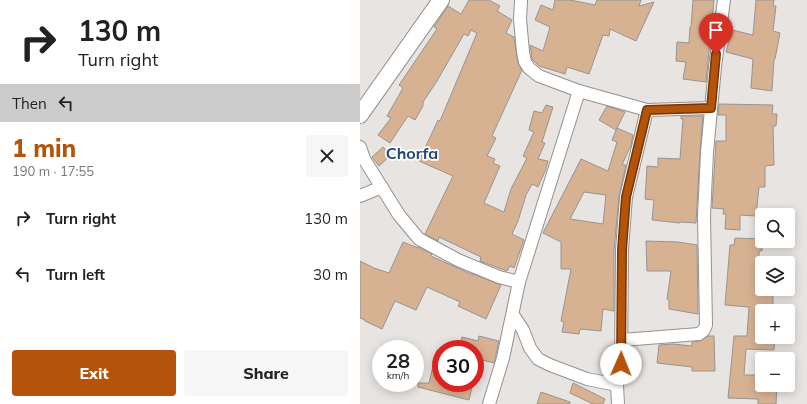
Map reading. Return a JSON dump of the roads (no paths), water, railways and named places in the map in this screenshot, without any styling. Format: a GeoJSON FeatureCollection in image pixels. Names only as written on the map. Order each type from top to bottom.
{"type":"FeatureCollection","features":[{"type":"Feature","properties":{"kind":"street"},"geometry":{"type":"LineString","coordinates":[[360,115],[441,0]]}},
{"type":"Feature","properties":{"kind":"street"},"geometry":{"type":"LineString","coordinates":[[622,340],[699,334],[704,330],[706,325],[704,216],[707,152],[715,67],[724,0]]}},
{"type":"Feature","properties":{"kind":"street"},"geometry":{"type":"LineString","coordinates":[[521,1],[520,19],[525,62],[529,68],[539,76],[579,91],[647,110],[711,108]]}},
{"type":"Feature","properties":{"kind":"street"},"geometry":{"type":"LineString","coordinates":[[489,404],[513,314],[519,282],[579,91]]}},
{"type":"Feature","properties":{"kind":"street"},"geometry":{"type":"LineString","coordinates":[[618,404],[617,385],[621,364],[622,340],[622,250],[626,197],[647,110]]}},
{"type":"Feature","properties":{"kind":"street"},"geometry":{"type":"LineString","coordinates":[[360,147],[364,159],[399,215],[419,239],[458,260],[499,277],[519,282]]}},
{"type":"Feature","properties":{"kind":"street"},"geometry":{"type":"LineString","coordinates":[[360,196],[382,187]]}},
{"type":"Feature","properties":{"kind":"street"},"geometry":{"type":"LineString","coordinates":[[513,314],[530,348],[538,359],[587,379],[617,385]]}},
{"type":"Feature","properties":{"kind":"district","name":"Chorfa"},"geometry":{"type":"Point","coordinates":[412,153]}}]}
